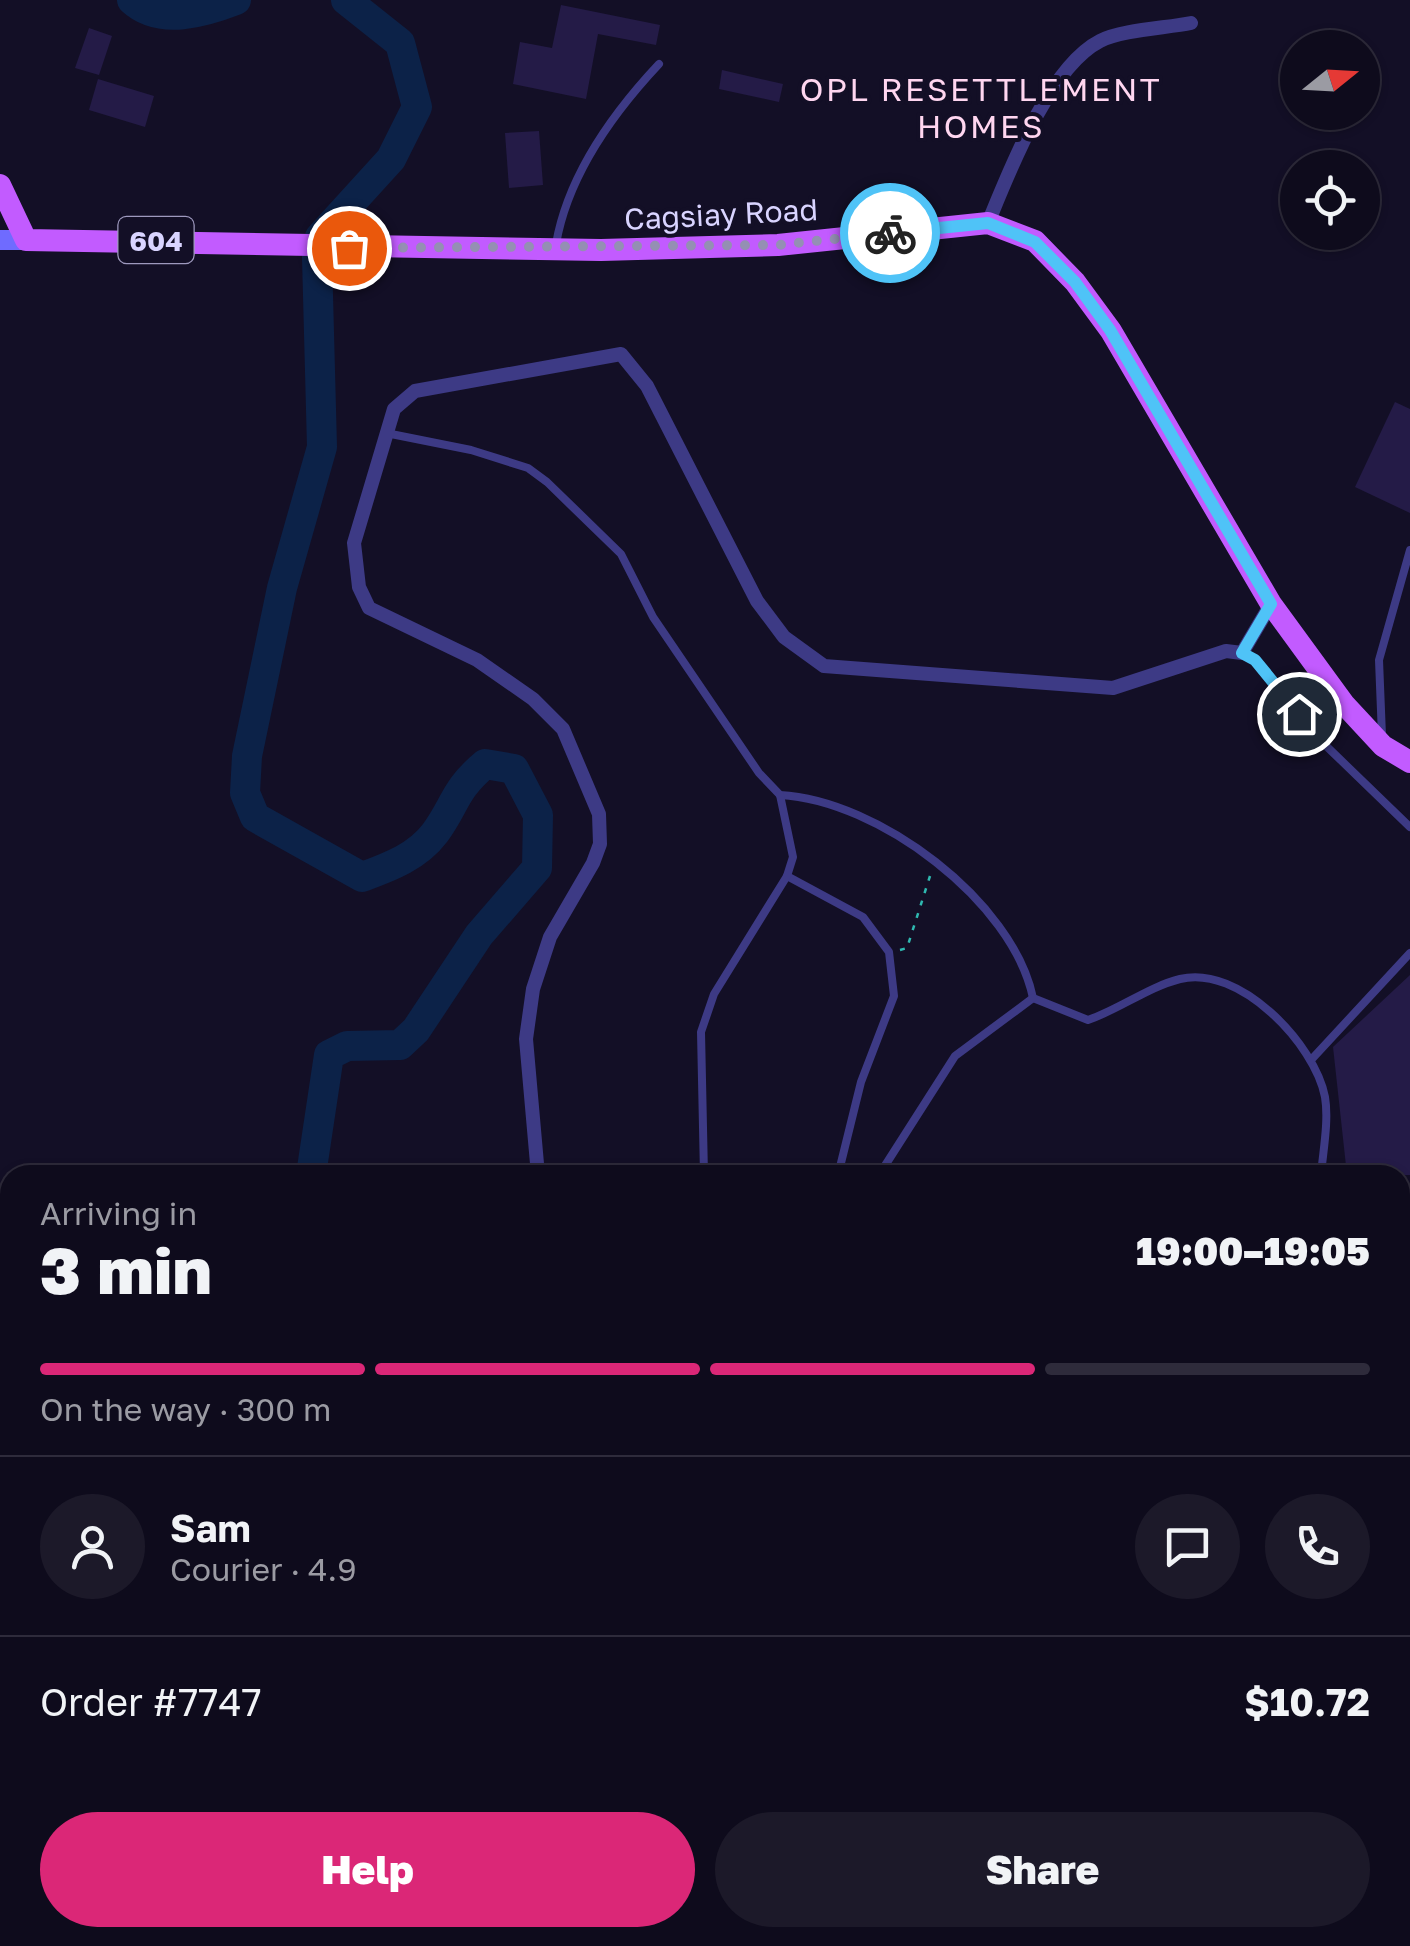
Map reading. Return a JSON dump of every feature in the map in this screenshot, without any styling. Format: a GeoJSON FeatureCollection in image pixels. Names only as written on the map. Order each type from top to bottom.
{"type":"FeatureCollection","features":[{"type":"Feature","properties":{"kind":"main road"},"geometry":{"type":"LineString","coordinates":[[0,185],[26,240]]}},
{"type":"Feature","properties":{"kind":"main road","name":"Cagsiay Road"},"geometry":{"type":"LineString","coordinates":[[0,240],[555,249],[778,245],[988,223],[1035,242],[1075,282],[1110,330],[1271,604],[1344,704],[1383,746],[1410,762]]}},
{"type":"Feature","properties":{"kind":"street"},"geometry":{"type":"LineString","coordinates":[[988,223],[1023,137],[1072,67],[1100,41],[1192,23]]}},
{"type":"Feature","properties":{"kind":"street"},"geometry":{"type":"LineString","coordinates":[[537,1165],[526,1039],[534,989],[550,936],[600,844],[598,814],[563,729],[533,699],[477,660],[369,608],[359,587],[354,543],[394,409],[415,391],[621,354],[647,386],[757,601],[784,637],[824,666],[1113,688],[1226,651],[1242,653],[1271,604]]}},
{"type":"Feature","properties":{"kind":"lane"},"geometry":{"type":"LineString","coordinates":[[555,249],[561,216],[619,106],[660,64]]}},
{"type":"Feature","properties":{"kind":"lane"},"geometry":{"type":"LineString","coordinates":[[386,433],[472,450],[528,468],[547,482],[621,554],[653,618],[759,772],[780,795],[793,857],[787,876],[714,994],[701,1032],[704,1165]]}},
{"type":"Feature","properties":{"kind":"lane"},"geometry":{"type":"LineString","coordinates":[[1383,746],[1379,660],[1410,550]]}},
{"type":"Feature","properties":{"kind":"lane"},"geometry":{"type":"LineString","coordinates":[[1242,653],[1255,660],[1321,741],[1410,827]]}},
{"type":"Feature","properties":{"kind":"lane"},"geometry":{"type":"LineString","coordinates":[[780,795],[809,796],[838,805],[935,862],[1006,932],[1026,965],[1033,998]]}},
{"type":"Feature","properties":{"kind":"lane"},"geometry":{"type":"LineString","coordinates":[[787,876],[863,916],[889,952],[894,996],[861,1082],[840,1165]]}},
{"type":"Feature","properties":{"kind":"lane"},"geometry":{"type":"LineString","coordinates":[[1311,1060],[1410,953]]}},
{"type":"Feature","properties":{"kind":"lane"},"geometry":{"type":"LineString","coordinates":[[1033,998],[1088,1020],[1184,978],[1224,984],[1266,1007],[1311,1060],[1326,1102],[1323,1165]]}},
{"type":"Feature","properties":{"kind":"lane"},"geometry":{"type":"LineString","coordinates":[[885,1165],[955,1056],[1033,998]]}},
{"type":"Feature","properties":{"kind":"path"},"geometry":{"type":"LineString","coordinates":[[889,952],[907,948],[935,862]]}},
{"type":"Feature","properties":{"kind":"building"},"geometry":{"type":"Polygon","coordinates":[[[561,5],[660,25],[656,45],[598,34],[586,99],[513,84],[520,42],[552,48],[561,5]]]}},
{"type":"Feature","properties":{"kind":"building"},"geometry":{"type":"Polygon","coordinates":[[[89,28],[112,36],[99,75],[75,68],[89,28]]]}},
{"type":"Feature","properties":{"kind":"building"},"geometry":{"type":"Polygon","coordinates":[[[722,70],[783,84],[779,102],[719,89],[722,70]]]}},
{"type":"Feature","properties":{"kind":"building"},"geometry":{"type":"Polygon","coordinates":[[[98,79],[154,96],[145,127],[89,110],[98,79]]]}},
{"type":"Feature","properties":{"kind":"building"},"geometry":{"type":"Polygon","coordinates":[[[539,131],[543,185],[509,188],[505,133],[539,131]]]}},
{"type":"Feature","properties":{"kind":"building"},"geometry":{"type":"Polygon","coordinates":[[[1395,402],[1410,409],[1410,513],[1355,487],[1395,402]]]}},
{"type":"Feature","properties":{"kind":"building"},"geometry":{"type":"Polygon","coordinates":[[[1410,975],[1410,1165],[1346,1165],[1333,1047],[1410,975]]]}},
{"type":"Feature","properties":{"kind":"waterway"},"geometry":{"type":"LineString","coordinates":[[132,0],[143,8],[169,15],[211,9],[236,0]]}},
{"type":"Feature","properties":{"kind":"waterway"},"geometry":{"type":"LineString","coordinates":[[320,237],[391,159],[417,107],[400,43],[346,0]]}},
{"type":"Feature","properties":{"kind":"waterway"},"geometry":{"type":"LineString","coordinates":[[312,1165],[329,1055],[347,1046],[400,1045],[416,1030],[479,935],[537,868],[538,815],[514,769],[485,764],[461,790],[442,823],[420,849],[362,877],[255,817],[245,793],[247,756],[282,588],[322,447],[317,257]]}},
{"type":"Feature","properties":{"kind":"way so far"},"geometry":{"type":"LineString","coordinates":[[349,248],[601,250],[778,245],[890,233]]}},
{"type":"Feature","properties":{"kind":"district","name":"OPL RESETTLEMENT HOMES"},"geometry":{"type":"Point","coordinates":[981,108]}},
{"type":"Feature","properties":{"kind":"route"},"geometry":{"type":"LineString","coordinates":[[890,233],[988,223],[1035,242],[1075,282],[1110,330],[1271,604],[1242,653],[1255,660],[1299,714]]}}]}
